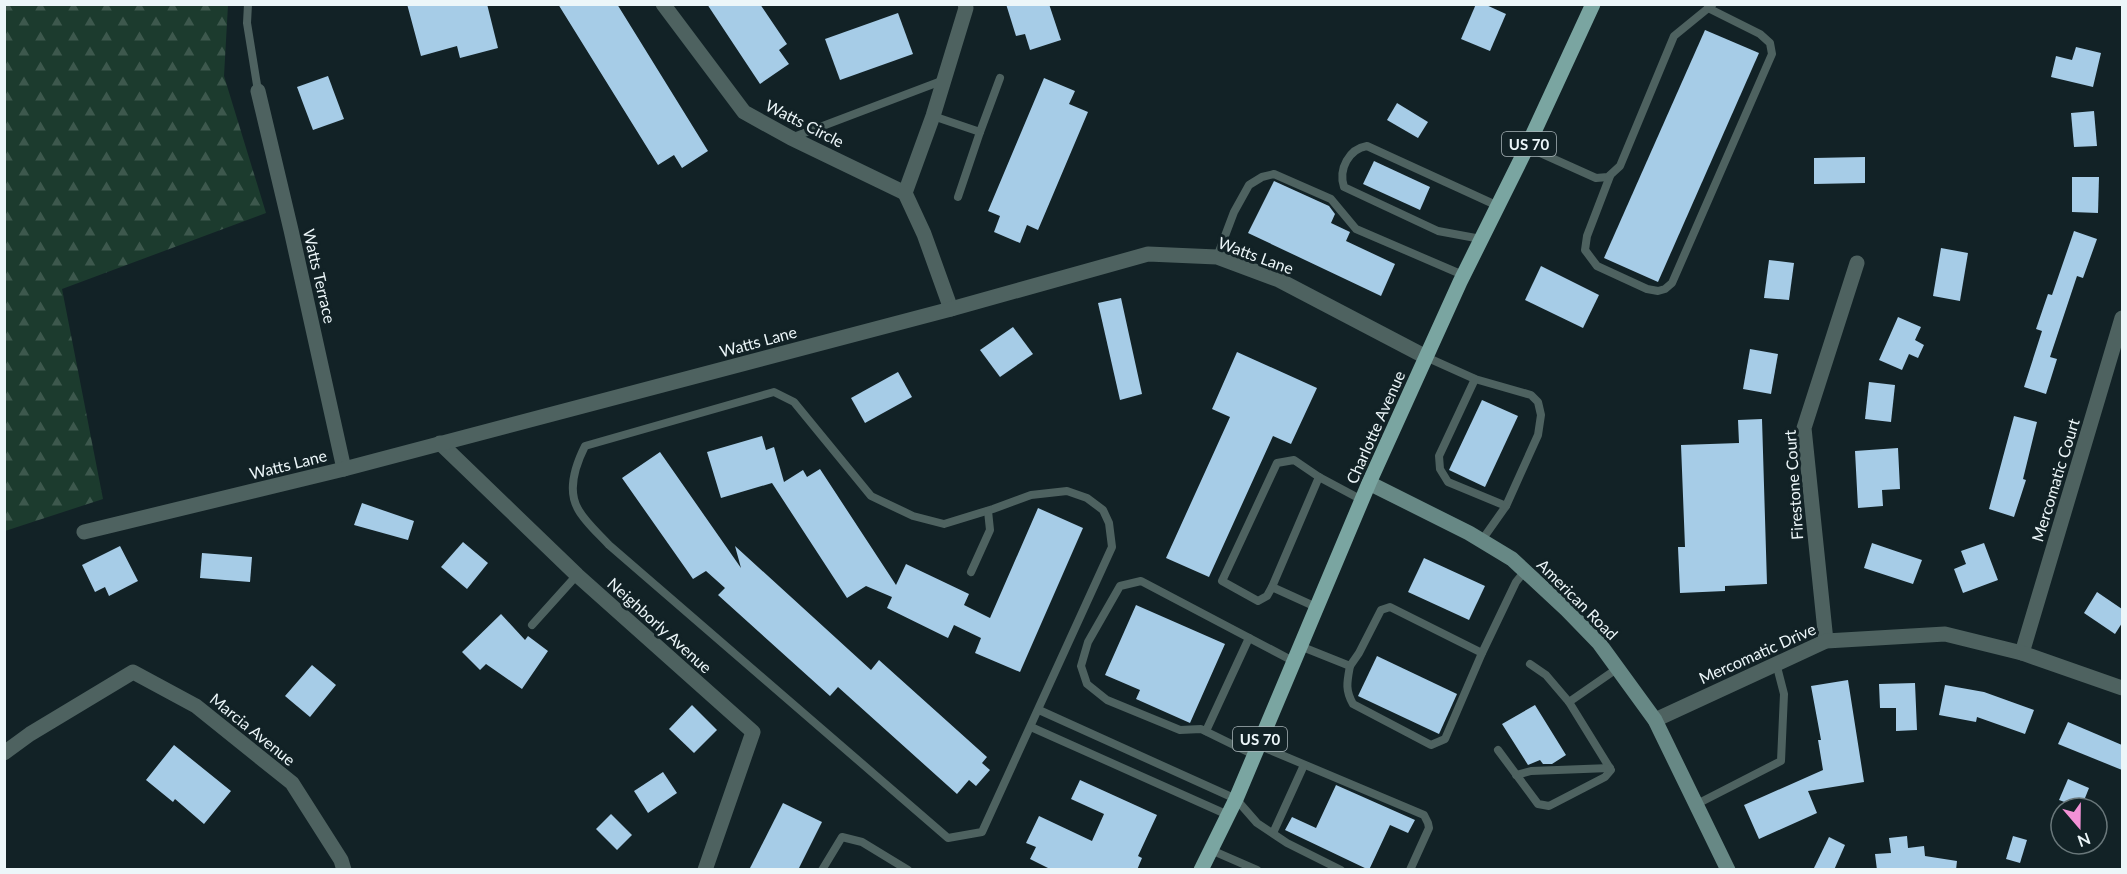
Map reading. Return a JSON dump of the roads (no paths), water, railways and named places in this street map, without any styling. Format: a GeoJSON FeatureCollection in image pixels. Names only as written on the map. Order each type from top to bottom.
{"type":"FeatureCollection","features":[{"type":"Feature","properties":{"kind":"main road","name":"Charlotte Avenue"},"geometry":{"type":"LineString","coordinates":[[1201,870],[1236,799],[1362,500],[1463,275],[1527,147],[1593,4]]}},
{"type":"Feature","properties":{"kind":"street","name":"Watts Circle"},"geometry":{"type":"LineString","coordinates":[[663,4],[744,112],[791,138],[905,193]]}},
{"type":"Feature","properties":{"kind":"street"},"geometry":{"type":"LineString","coordinates":[[951,309],[924,234],[905,193],[933,116],[966,8],[965,4]]}},
{"type":"Feature","properties":{"kind":"street","name":"Watts Terrace"},"geometry":{"type":"LineString","coordinates":[[258,91],[344,469]]}},
{"type":"Feature","properties":{"kind":"street","name":"Watts Lane"},"geometry":{"type":"LineString","coordinates":[[84,532],[344,469],[951,309],[1148,254],[1217,257],[1279,280],[1426,357]]}},
{"type":"Feature","properties":{"kind":"street","name":"Firestone Court"},"geometry":{"type":"LineString","coordinates":[[1826,640],[1804,428],[1857,263]]}},
{"type":"Feature","properties":{"kind":"street","name":"Mercomatic Court"},"geometry":{"type":"LineString","coordinates":[[2022,653],[2122,318]]}},
{"type":"Feature","properties":{"kind":"street","name":"Neighborly Avenue"},"geometry":{"type":"LineString","coordinates":[[440,443],[577,575],[753,732],[705,870]]}},
{"type":"Feature","properties":{"kind":"street","name":"American Road"},"geometry":{"type":"LineString","coordinates":[[1370,483],[1482,540],[1512,559],[1599,643],[1655,720],[1728,870]]}},
{"type":"Feature","properties":{"kind":"street","name":"Mercomatic Drive"},"geometry":{"type":"LineString","coordinates":[[1655,720],[1826,640],[1945,634],[2022,653],[2122,688]]}},
{"type":"Feature","properties":{"kind":"street","name":"Marcia Avenue"},"geometry":{"type":"LineString","coordinates":[[4,753],[30,734],[134,672],[196,706],[292,783],[341,860],[344,870]]}},
{"type":"Feature","properties":{"kind":"lane"},"geometry":{"type":"LineString","coordinates":[[249,4],[247,23],[258,91]]}},
{"type":"Feature","properties":{"kind":"lane"},"geometry":{"type":"LineString","coordinates":[[1710,6],[1760,34],[1770,43],[1772,54],[1672,283],[1665,289],[1658,291],[1647,289],[1597,266],[1585,250],[1587,236],[1610,176],[1620,166],[1674,36],[1710,6]]}},
{"type":"Feature","properties":{"kind":"lane"},"geometry":{"type":"LineString","coordinates":[[958,197],[1000,78]]}},
{"type":"Feature","properties":{"kind":"lane"},"geometry":{"type":"LineString","coordinates":[[791,138],[944,80]]}},
{"type":"Feature","properties":{"kind":"lane"},"geometry":{"type":"LineString","coordinates":[[933,116],[980,132]]}},
{"type":"Feature","properties":{"kind":"lane"},"geometry":{"type":"LineString","coordinates":[[1481,239],[1438,231],[1344,187],[1341,178],[1342,170],[1351,154],[1367,146],[1498,206]]}},
{"type":"Feature","properties":{"kind":"lane"},"geometry":{"type":"LineString","coordinates":[[1527,147],[1596,178],[1610,176]]}},
{"type":"Feature","properties":{"kind":"lane"},"geometry":{"type":"LineString","coordinates":[[1217,257],[1234,212],[1249,185],[1262,177],[1274,174],[1331,199],[1356,229],[1463,275]]}},
{"type":"Feature","properties":{"kind":"lane"},"geometry":{"type":"LineString","coordinates":[[1426,357],[1475,379],[1531,396],[1538,402],[1541,415],[1538,435],[1506,506],[1482,540]]}},
{"type":"Feature","properties":{"kind":"lane"},"geometry":{"type":"LineString","coordinates":[[1475,379],[1439,456],[1440,469],[1448,482],[1506,506]]}},
{"type":"Feature","properties":{"kind":"lane"},"geometry":{"type":"LineString","coordinates":[[774,393],[794,402],[871,496],[913,516],[944,524],[1030,495],[1068,491],[1087,498],[1103,510],[1109,524],[1112,548],[1039,710],[982,832],[948,838],[609,545],[578,509],[573,494],[575,466],[585,446],[774,393]]}},
{"type":"Feature","properties":{"kind":"lane"},"geometry":{"type":"LineString","coordinates":[[1319,477],[1267,596],[1258,601],[1222,581],[1276,463],[1294,460],[1319,477],[1362,500]]}},
{"type":"Feature","properties":{"kind":"lane"},"geometry":{"type":"LineString","coordinates":[[971,572],[990,530],[988,511]]}},
{"type":"Feature","properties":{"kind":"lane"},"geometry":{"type":"LineString","coordinates":[[1482,653],[1390,607],[1382,610],[1350,666],[1346,684],[1347,693],[1353,704],[1431,745],[1445,740],[1482,653],[1516,582],[1525,571]]}},
{"type":"Feature","properties":{"kind":"lane"},"geometry":{"type":"LineString","coordinates":[[532,625],[577,575]]}},
{"type":"Feature","properties":{"kind":"lane"},"geometry":{"type":"LineString","coordinates":[[1293,662],[1141,581],[1119,586],[1088,642],[1081,666],[1087,684],[1107,700],[1180,730],[1201,729],[1304,765],[1424,815],[1429,828],[1410,870]]}},
{"type":"Feature","properties":{"kind":"lane"},"geometry":{"type":"LineString","coordinates":[[1272,587],[1316,608]]}},
{"type":"Feature","properties":{"kind":"lane"},"geometry":{"type":"LineString","coordinates":[[1206,731],[1249,638]]}},
{"type":"Feature","properties":{"kind":"lane"},"geometry":{"type":"LineString","coordinates":[[1300,645],[1350,666]]}},
{"type":"Feature","properties":{"kind":"lane"},"geometry":{"type":"LineString","coordinates":[[1696,804],[1781,761],[1784,694],[1776,663]]}},
{"type":"Feature","properties":{"kind":"lane"},"geometry":{"type":"LineString","coordinates":[[1498,750],[1538,804],[1549,806],[1605,777],[1611,770],[1569,702],[1546,675],[1530,664]]}},
{"type":"Feature","properties":{"kind":"lane"},"geometry":{"type":"LineString","coordinates":[[1569,702],[1618,668]]}},
{"type":"Feature","properties":{"kind":"lane"},"geometry":{"type":"LineString","coordinates":[[1039,710],[1236,799],[1257,823],[1287,843],[1341,870]]}},
{"type":"Feature","properties":{"kind":"lane"},"geometry":{"type":"LineString","coordinates":[[1031,728],[1228,815]]}},
{"type":"Feature","properties":{"kind":"lane"},"geometry":{"type":"LineString","coordinates":[[1273,833],[1304,765]]}},
{"type":"Feature","properties":{"kind":"lane"},"geometry":{"type":"LineString","coordinates":[[1516,775],[1531,771],[1610,768]]}},
{"type":"Feature","properties":{"kind":"lane"},"geometry":{"type":"LineString","coordinates":[[822,870],[842,837],[862,842],[908,870]]}},
{"type":"Feature","properties":{"kind":"lane"},"geometry":{"type":"LineString","coordinates":[[1211,850],[1257,870]]}}]}
